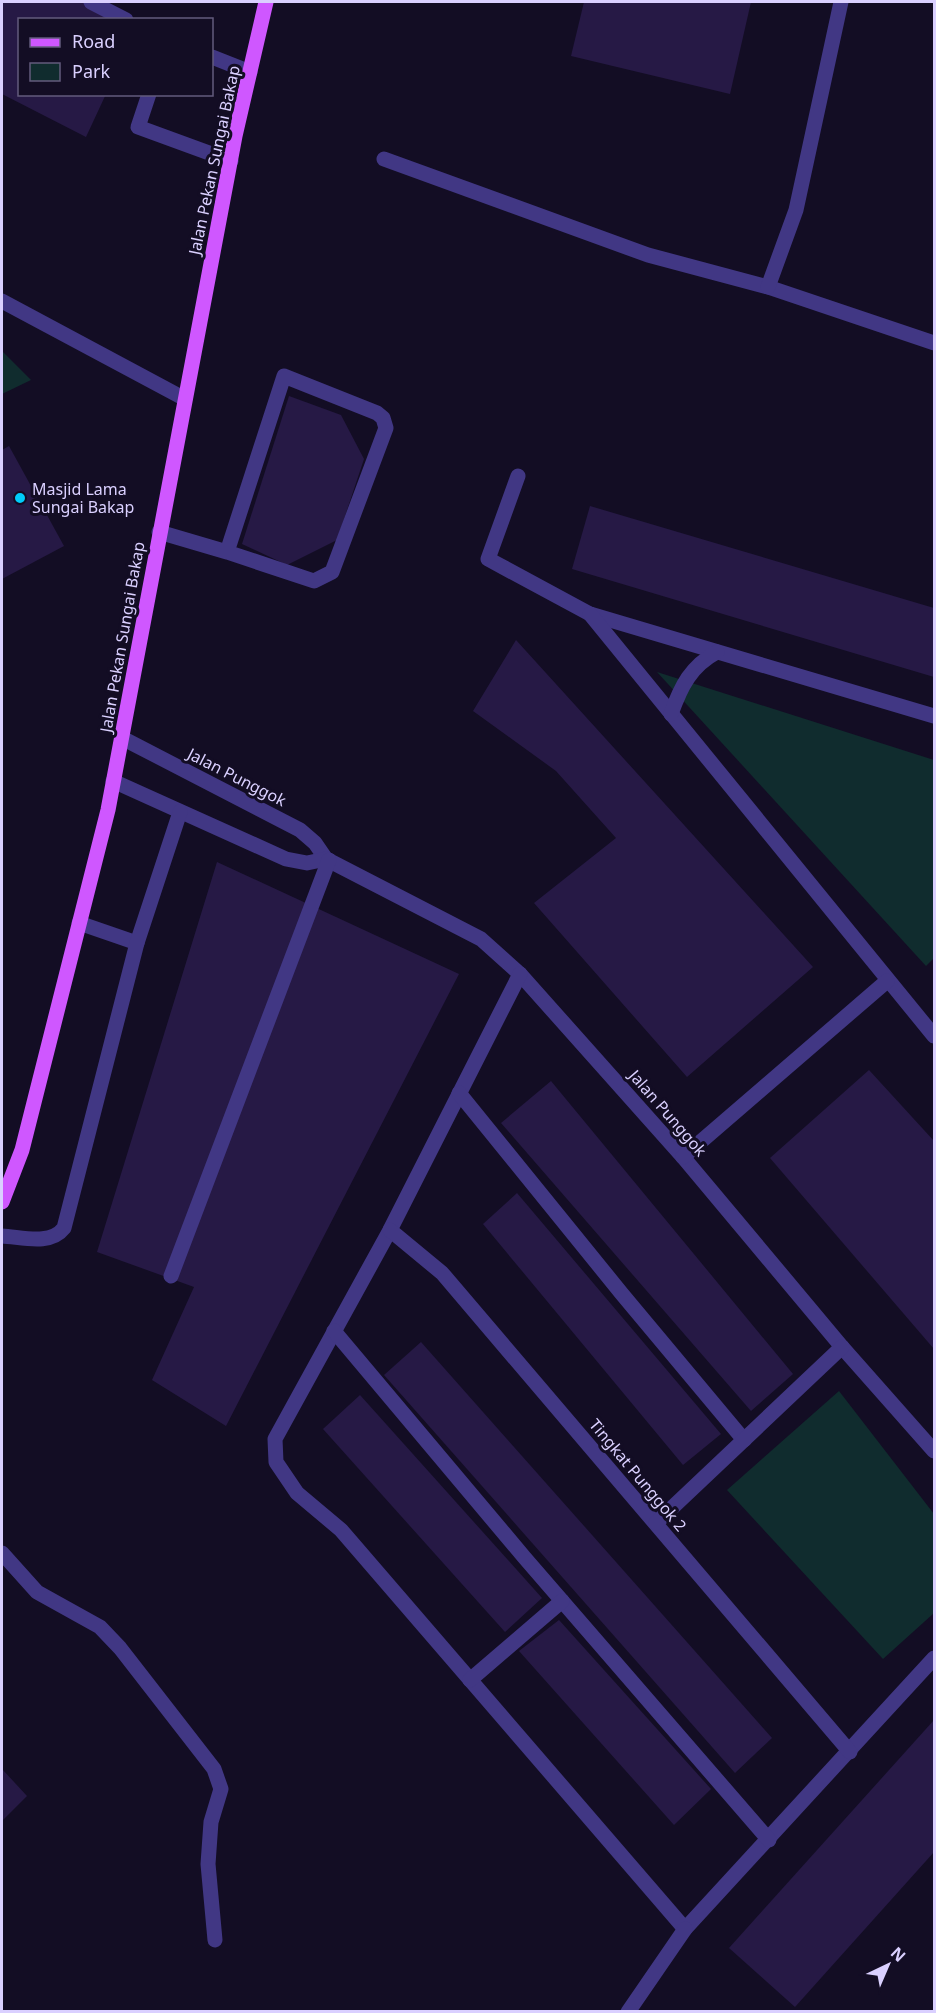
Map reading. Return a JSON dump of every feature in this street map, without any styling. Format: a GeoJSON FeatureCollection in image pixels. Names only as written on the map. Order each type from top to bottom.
{"type":"FeatureCollection","features":[{"type":"Feature","properties":{"kind":"main road","name":"Jalan Pekan Sungai Bakap"},"geometry":{"type":"LineString","coordinates":[[2,1202],[22,1150],[108,810],[231,161],[266,2]]}},
{"type":"Feature","properties":{"kind":"street"},"geometry":{"type":"LineString","coordinates":[[91,2],[122,18]]}},
{"type":"Feature","properties":{"kind":"street"},"geometry":{"type":"LineString","coordinates":[[768,287],[796,210],[841,2]]}},
{"type":"Feature","properties":{"kind":"street"},"geometry":{"type":"LineString","coordinates":[[213,57],[250,72]]}},
{"type":"Feature","properties":{"kind":"street"},"geometry":{"type":"LineString","coordinates":[[147,96],[138,127],[231,161]]}},
{"type":"Feature","properties":{"kind":"street"},"geometry":{"type":"LineString","coordinates":[[384,159],[648,255],[768,287],[934,343]]}},
{"type":"Feature","properties":{"kind":"street"},"geometry":{"type":"LineString","coordinates":[[2,301],[185,399]]}},
{"type":"Feature","properties":{"kind":"street"},"geometry":{"type":"LineString","coordinates":[[159,532],[314,581],[332,572],[386,428],[383,418],[377,413],[284,376],[227,552]]}},
{"type":"Feature","properties":{"kind":"street"},"geometry":{"type":"LineString","coordinates":[[518,476],[488,559],[590,614],[934,716]]}},
{"type":"Feature","properties":{"kind":"street"},"geometry":{"type":"LineString","coordinates":[[590,614],[934,1036]]}},
{"type":"Feature","properties":{"kind":"street"},"geometry":{"type":"LineString","coordinates":[[671,714],[688,675],[701,661],[717,652]]}},
{"type":"Feature","properties":{"kind":"street","name":"Jalan Punggok"},"geometry":{"type":"LineString","coordinates":[[122,738],[300,830],[315,843],[327,859],[481,939],[520,974],[683,1157],[842,1347],[934,1451]]}},
{"type":"Feature","properties":{"kind":"street"},"geometry":{"type":"LineString","coordinates":[[112,781],[286,859],[307,863],[327,859]]}},
{"type":"Feature","properties":{"kind":"street"},"geometry":{"type":"LineString","coordinates":[[2,1236],[51,1239],[64,1228],[137,943],[180,812]]}},
{"type":"Feature","properties":{"kind":"street"},"geometry":{"type":"LineString","coordinates":[[171,1276],[327,859]]}},
{"type":"Feature","properties":{"kind":"street"},"geometry":{"type":"LineString","coordinates":[[79,923],[137,943]]}},
{"type":"Feature","properties":{"kind":"street"},"geometry":{"type":"LineString","coordinates":[[520,974],[390,1230],[274,1439],[276,1462],[297,1493],[340,1530],[685,1929]]}},
{"type":"Feature","properties":{"kind":"street"},"geometry":{"type":"LineString","coordinates":[[683,1157],[887,981]]}},
{"type":"Feature","properties":{"kind":"street"},"geometry":{"type":"LineString","coordinates":[[459,1093],[744,1440]]}},
{"type":"Feature","properties":{"kind":"street","name":"Tingkat Punggok 2"},"geometry":{"type":"LineString","coordinates":[[390,1230],[442,1273],[850,1752]]}},
{"type":"Feature","properties":{"kind":"street"},"geometry":{"type":"LineString","coordinates":[[334,1331],[562,1601],[769,1840]]}},
{"type":"Feature","properties":{"kind":"street"},"geometry":{"type":"LineString","coordinates":[[656,1523],[842,1347]]}},
{"type":"Feature","properties":{"kind":"street"},"geometry":{"type":"LineString","coordinates":[[2,1553],[37,1592],[99,1627],[120,1648],[214,1769],[221,1789],[210,1822],[208,1864],[215,1940]]}},
{"type":"Feature","properties":{"kind":"street"},"geometry":{"type":"LineString","coordinates":[[470,1680],[562,1601]]}},
{"type":"Feature","properties":{"kind":"street"},"geometry":{"type":"LineString","coordinates":[[628,2012],[685,1929],[934,1658]]}},
{"type":"Feature","properties":{"kind":"green space"},"geometry":{"type":"Polygon","coordinates":[[[2,351],[31,380],[2,394],[2,351]]]}},
{"type":"Feature","properties":{"kind":"green space"},"geometry":{"type":"Polygon","coordinates":[[[657,672],[934,760],[934,958],[926,966],[657,672]]]}},
{"type":"Feature","properties":{"kind":"green space"},"geometry":{"type":"Polygon","coordinates":[[[839,1391],[934,1514],[934,1613],[883,1659],[727,1490],[839,1391]]]}},
{"type":"Feature","properties":{"kind":"building"},"geometry":{"type":"Polygon","coordinates":[[[2,2],[82,2],[111,18],[18,18],[18,96],[105,96],[86,137],[2,94],[2,2]]]}},
{"type":"Feature","properties":{"kind":"building"},"geometry":{"type":"Polygon","coordinates":[[[584,2],[751,2],[730,94],[571,56],[584,2]]]}},
{"type":"Feature","properties":{"kind":"building"},"geometry":{"type":"Polygon","coordinates":[[[289,396],[341,415],[364,459],[337,540],[287,565],[242,544],[289,396]]]}},
{"type":"Feature","properties":{"kind":"building","name":"Masjid Lama Sungai Bakap"},"geometry":{"type":"Polygon","coordinates":[[[9,446],[64,546],[2,579],[2,450],[9,446]]]}},
{"type":"Feature","properties":{"kind":"building"},"geometry":{"type":"Polygon","coordinates":[[[590,506],[934,608],[934,677],[572,569],[590,506]]]}},
{"type":"Feature","properties":{"kind":"building"},"geometry":{"type":"Polygon","coordinates":[[[516,640],[813,967],[687,1077],[534,903],[616,838],[556,771],[473,711],[516,640]]]}},
{"type":"Feature","properties":{"kind":"building"},"geometry":{"type":"Polygon","coordinates":[[[217,862],[459,974],[226,1426],[152,1380],[194,1287],[97,1252],[217,862]]]}},
{"type":"Feature","properties":{"kind":"building"},"geometry":{"type":"Polygon","coordinates":[[[869,1070],[934,1141],[934,1349],[770,1158],[869,1070]]]}},
{"type":"Feature","properties":{"kind":"building"},"geometry":{"type":"Polygon","coordinates":[[[551,1081],[793,1374],[751,1411],[501,1123],[551,1081]]]}},
{"type":"Feature","properties":{"kind":"building"},"geometry":{"type":"Polygon","coordinates":[[[517,1193],[721,1434],[683,1465],[483,1224],[517,1193]]]}},
{"type":"Feature","properties":{"kind":"building"},"geometry":{"type":"Polygon","coordinates":[[[421,1342],[772,1738],[735,1773],[384,1375],[421,1342]]]}},
{"type":"Feature","properties":{"kind":"building"},"geometry":{"type":"Polygon","coordinates":[[[360,1395],[542,1598],[505,1632],[323,1429],[360,1395]]]}},
{"type":"Feature","properties":{"kind":"building"},"geometry":{"type":"Polygon","coordinates":[[[559,1620],[711,1789],[674,1825],[519,1651],[559,1620]]]}},
{"type":"Feature","properties":{"kind":"building"},"geometry":{"type":"Polygon","coordinates":[[[934,1720],[934,1852],[795,2007],[729,1948],[934,1720]]]}},
{"type":"Feature","properties":{"kind":"building"},"geometry":{"type":"Polygon","coordinates":[[[2,1769],[27,1796],[2,1821],[2,1769]]]}},
{"type":"Feature","properties":{"kind":"place","name":"Masjid Lama Sungai Bakap"},"geometry":{"type":"Point","coordinates":[20,498]}}]}
